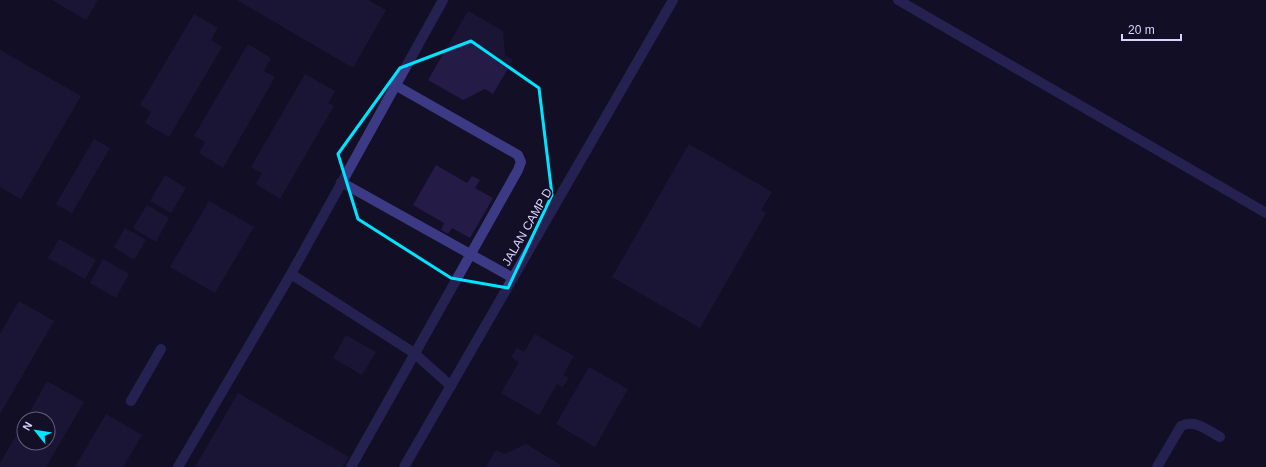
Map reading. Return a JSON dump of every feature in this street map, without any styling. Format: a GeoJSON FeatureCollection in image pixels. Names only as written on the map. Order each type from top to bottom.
{"type":"FeatureCollection","features":[{"type":"Feature","properties":{"kind":"street"},"geometry":{"type":"LineString","coordinates":[[178,467],[291,274],[443,0]]}},
{"type":"Feature","properties":{"kind":"street","name":"JALAN CAMP D"},"geometry":{"type":"LineString","coordinates":[[404,467],[673,0]]}},
{"type":"Feature","properties":{"kind":"street"},"geometry":{"type":"LineString","coordinates":[[898,0],[1266,213]]}},
{"type":"Feature","properties":{"kind":"street"},"geometry":{"type":"LineString","coordinates":[[350,467],[471,255],[521,162],[518,155],[395,85]]}},
{"type":"Feature","properties":{"kind":"street"},"geometry":{"type":"LineString","coordinates":[[341,182],[513,278]]}},
{"type":"Feature","properties":{"kind":"street"},"geometry":{"type":"LineString","coordinates":[[291,274],[414,353],[451,386]]}},
{"type":"Feature","properties":{"kind":"street"},"geometry":{"type":"LineString","coordinates":[[131,401],[161,349]]}},
{"type":"Feature","properties":{"kind":"street"},"geometry":{"type":"LineString","coordinates":[[1157,467],[1181,426],[1188,423],[1193,423],[1220,437]]}},
{"type":"Feature","properties":{"kind":"highlighted area"},"geometry":{"type":"Polygon","coordinates":[[[471,41],[539,88],[552,195],[508,288],[451,278],[358,219],[338,154],[400,68],[471,41]]]}},
{"type":"Feature","properties":{"kind":"building"},"geometry":{"type":"Polygon","coordinates":[[[52,0],[98,0],[86,20],[52,0]]]}},
{"type":"Feature","properties":{"kind":"building"},"geometry":{"type":"Polygon","coordinates":[[[237,0],[368,0],[386,10],[353,68],[237,0]]]}},
{"type":"Feature","properties":{"kind":"building"},"geometry":{"type":"Polygon","coordinates":[[[468,11],[503,31],[505,55],[513,60],[493,94],[485,89],[463,100],[428,80],[468,11]]]}},
{"type":"Feature","properties":{"kind":"building"},"geometry":{"type":"Polygon","coordinates":[[[194,14],[218,28],[211,40],[222,47],[169,137],[145,123],[151,112],[140,105],[194,14]]]}},
{"type":"Feature","properties":{"kind":"building"},"geometry":{"type":"Polygon","coordinates":[[[248,44],[271,58],[264,71],[275,77],[223,168],[199,153],[205,142],[194,136],[248,44]]]}},
{"type":"Feature","properties":{"kind":"building"},"geometry":{"type":"Polygon","coordinates":[[[0,50],[81,96],[21,199],[0,187],[0,50]]]}},
{"type":"Feature","properties":{"kind":"building"},"geometry":{"type":"Polygon","coordinates":[[[305,74],[335,91],[328,103],[334,106],[280,199],[256,184],[262,173],[251,167],[305,74]]]}},
{"type":"Feature","properties":{"kind":"building"},"geometry":{"type":"Polygon","coordinates":[[[94,139],[110,148],[72,213],[56,204],[94,139]]]}},
{"type":"Feature","properties":{"kind":"building"},"geometry":{"type":"Polygon","coordinates":[[[689,144],[772,192],[761,210],[766,213],[700,328],[612,277],[689,144]]]}},
{"type":"Feature","properties":{"kind":"building"},"geometry":{"type":"Polygon","coordinates":[[[436,165],[467,183],[472,176],[480,180],[475,188],[493,198],[470,238],[452,228],[448,234],[441,230],[444,223],[413,205],[436,165]]]}},
{"type":"Feature","properties":{"kind":"building"},"geometry":{"type":"Polygon","coordinates":[[[165,175],[186,188],[171,213],[150,201],[165,175]]]}},
{"type":"Feature","properties":{"kind":"building"},"geometry":{"type":"Polygon","coordinates":[[[209,201],[254,227],[215,293],[170,267],[209,201]]]}},
{"type":"Feature","properties":{"kind":"building"},"geometry":{"type":"Polygon","coordinates":[[[147,205],[169,218],[156,242],[133,228],[147,205]]]}},
{"type":"Feature","properties":{"kind":"building"},"geometry":{"type":"Polygon","coordinates":[[[125,228],[146,240],[134,260],[114,247],[125,228]]]}},
{"type":"Feature","properties":{"kind":"building"},"geometry":{"type":"Polygon","coordinates":[[[59,239],[96,260],[85,279],[48,258],[59,239]]]}},
{"type":"Feature","properties":{"kind":"building"},"geometry":{"type":"Polygon","coordinates":[[[103,259],[129,274],[116,298],[90,283],[103,259]]]}},
{"type":"Feature","properties":{"kind":"building"},"geometry":{"type":"Polygon","coordinates":[[[19,301],[54,321],[0,414],[0,334],[19,301]]]}},
{"type":"Feature","properties":{"kind":"building"},"geometry":{"type":"Polygon","coordinates":[[[535,334],[574,356],[563,375],[569,378],[563,387],[557,384],[539,415],[501,393],[519,362],[511,357],[517,348],[524,352],[535,334]]]}},
{"type":"Feature","properties":{"kind":"building"},"geometry":{"type":"Polygon","coordinates":[[[346,335],[376,352],[362,375],[333,358],[346,335]]]}},
{"type":"Feature","properties":{"kind":"building"},"geometry":{"type":"Polygon","coordinates":[[[589,367],[628,389],[595,447],[556,424],[589,367]]]}},
{"type":"Feature","properties":{"kind":"building"},"geometry":{"type":"Polygon","coordinates":[[[47,381],[84,402],[56,450],[56,411],[30,411],[47,381]]]}},
{"type":"Feature","properties":{"kind":"building"},"geometry":{"type":"Polygon","coordinates":[[[238,393],[349,457],[343,467],[195,467],[238,393]]]}},
{"type":"Feature","properties":{"kind":"building"},"geometry":{"type":"Polygon","coordinates":[[[106,414],[142,435],[123,467],[75,467],[106,414]]]}},
{"type":"Feature","properties":{"kind":"building"},"geometry":{"type":"Polygon","coordinates":[[[16,436],[16,451],[55,451],[46,467],[0,467],[0,463],[16,436]]]}},
{"type":"Feature","properties":{"kind":"building"},"geometry":{"type":"Polygon","coordinates":[[[526,444],[561,465],[559,467],[486,467],[496,450],[504,454],[526,444]]]}}]}
